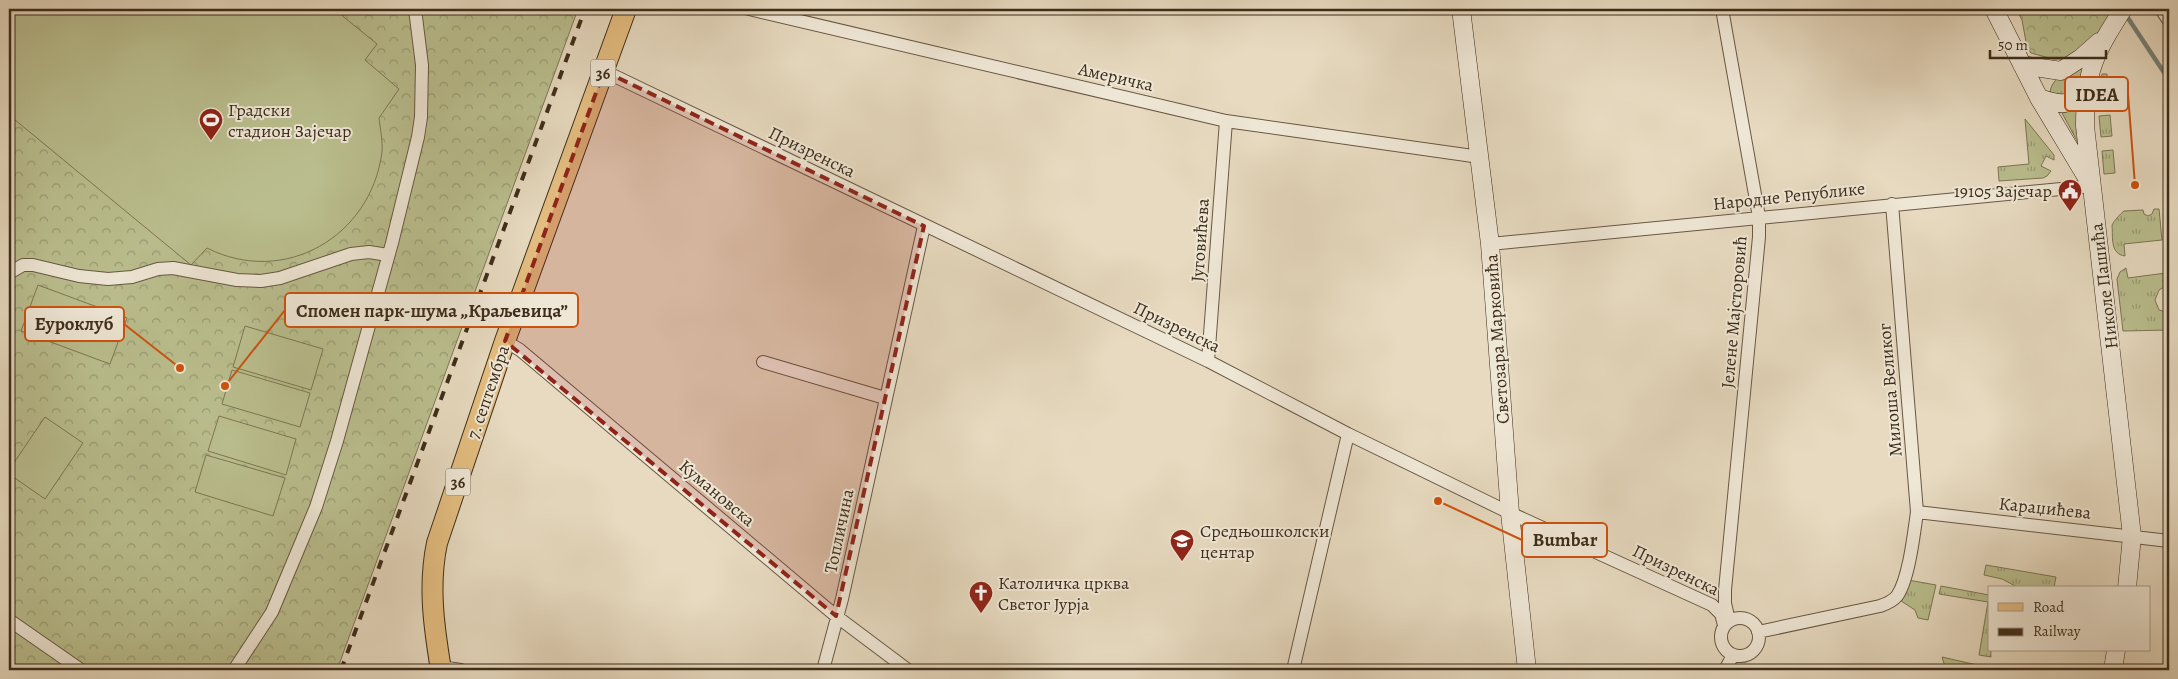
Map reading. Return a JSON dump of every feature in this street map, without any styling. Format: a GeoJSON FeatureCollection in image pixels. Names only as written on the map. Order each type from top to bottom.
{"type":"FeatureCollection","features":[{"type":"Feature","properties":{"kind":"main road","name":"7. септембра"},"geometry":{"type":"LineString","coordinates":[[441,669],[433,614],[433,564],[444,521],[505,341],[626,9]]}},
{"type":"Feature","properties":{"kind":"street"},"geometry":{"type":"LineString","coordinates":[[234,670],[272,612],[316,507],[337,441],[388,255],[418,137],[421,118],[420,45],[414,9]]}},
{"type":"Feature","properties":{"kind":"street","name":"Америчка"},"geometry":{"type":"LineString","coordinates":[[749,9],[1226,122],[1480,157]]}},
{"type":"Feature","properties":{"kind":"street","name":"Светозара Марковића"},"geometry":{"type":"LineString","coordinates":[[1461,9],[1490,244],[1510,513],[1527,670]]}},
{"type":"Feature","properties":{"kind":"street","name":"Јелене Мајсторовић"},"geometry":{"type":"LineString","coordinates":[[1722,9],[1759,217],[1758,246],[1725,590],[1727,623]]}},
{"type":"Feature","properties":{"kind":"street","name":"Николе Пашића"},"geometry":{"type":"LineString","coordinates":[[1994,9],[2040,98],[2092,186],[2132,536],[2127,586]]}},
{"type":"Feature","properties":{"kind":"street"},"geometry":{"type":"LineString","coordinates":[[2162,9],[2169,21]]}},
{"type":"Feature","properties":{"kind":"street"},"geometry":{"type":"LineString","coordinates":[[2092,186],[2085,126],[2085,95],[2091,67],[2104,36],[2121,11]]}},
{"type":"Feature","properties":{"kind":"street"},"geometry":{"type":"LineString","coordinates":[[2085,95],[2068,104],[2059,104],[2040,98],[2049,79],[2081,58],[2104,36]]}},
{"type":"Feature","properties":{"kind":"street"},"geometry":{"type":"LineString","coordinates":[[2022,65],[2061,71]]}},
{"type":"Feature","properties":{"kind":"street","name":"Призренска"},"geometry":{"type":"LineString","coordinates":[[604,71],[1208,361],[1348,434],[1510,513],[1712,605],[1727,623]]}},
{"type":"Feature","properties":{"kind":"street","name":"Југовићева"},"geometry":{"type":"LineString","coordinates":[[1208,361],[1226,122]]}},
{"type":"Feature","properties":{"kind":"street","name":"Народне Републике"},"geometry":{"type":"LineString","coordinates":[[1490,244],[2092,186]]}},
{"type":"Feature","properties":{"kind":"street","name":"Милоша Великог"},"geometry":{"type":"LineString","coordinates":[[1758,632],[1880,606],[1896,596],[1905,573],[1917,512],[1892,204]]}},
{"type":"Feature","properties":{"kind":"street","name":"Топличина"},"geometry":{"type":"LineString","coordinates":[[822,670],[842,599],[924,226]]}},
{"type":"Feature","properties":{"kind":"street"},"geometry":{"type":"LineString","coordinates":[[9,273],[23,265],[33,265],[79,276],[108,279],[132,277],[158,269],[172,268],[237,280],[261,281],[280,278],[351,254],[368,252],[388,255]]}},
{"type":"Feature","properties":{"kind":"street","name":"Кумановска"},"geometry":{"type":"LineString","coordinates":[[505,341],[520,350],[836,616],[908,670]]}},
{"type":"Feature","properties":{"kind":"street"},"geometry":{"type":"LineString","coordinates":[[762,362],[885,398]]}},
{"type":"Feature","properties":{"kind":"street"},"geometry":{"type":"LineString","coordinates":[[1293,670],[1348,434]]}},
{"type":"Feature","properties":{"kind":"street","name":"Караџићева"},"geometry":{"type":"LineString","coordinates":[[1917,512],[2169,541]]}},
{"type":"Feature","properties":{"kind":"street"},"geometry":{"type":"LineString","coordinates":[[1740,618],[1747,619],[1756,627],[1758,632],[1758,644],[1754,650],[1744,656],[1733,655],[1724,649],[1721,643],[1720,637],[1727,623],[1740,618]]}},
{"type":"Feature","properties":{"kind":"street"},"geometry":{"type":"LineString","coordinates":[[9,620],[81,670]]}},
{"type":"Feature","properties":{"kind":"street"},"geometry":{"type":"LineString","coordinates":[[2113,670],[2116,652]]}},
{"type":"Feature","properties":{"kind":"street"},"geometry":{"type":"LineString","coordinates":[[1725,670],[1733,655]]}},
{"type":"Feature","properties":{"kind":"street"},"geometry":{"type":"LineString","coordinates":[[441,669],[461,670]]}},
{"type":"Feature","properties":{"kind":"highlighted area"},"geometry":{"type":"Polygon","coordinates":[[[604,71],[924,226],[836,616],[505,341],[604,71]]]}},
{"type":"Feature","properties":{"kind":"green space"},"geometry":{"type":"Polygon","coordinates":[[[9,9],[578,9],[337,670],[9,670],[9,9]]]}},
{"type":"Feature","properties":{"kind":"green space","name":"Градски стадион Зајечар"},"geometry":{"type":"Polygon","coordinates":[[[9,9],[334,9],[377,44],[365,60],[399,89],[379,118],[382,152],[374,182],[361,208],[342,230],[319,246],[293,257],[265,261],[236,259],[207,248],[191,265],[9,115],[9,108],[13,102],[9,98],[9,9]]]}},
{"type":"Feature","properties":{"kind":"green space"},"geometry":{"type":"Polygon","coordinates":[[[2016,9],[2116,9],[2086,48],[2064,59],[2053,59],[2031,53],[2027,47],[2022,20],[2016,9]]]}},
{"type":"Feature","properties":{"kind":"green space"},"geometry":{"type":"Polygon","coordinates":[[[2085,63],[2079,88],[2074,95],[2050,94],[2051,88],[2057,79],[2085,63]]]}},
{"type":"Feature","properties":{"kind":"green space"},"geometry":{"type":"Polygon","coordinates":[[[2102,74],[2107,74],[2109,110],[2099,110],[2102,74]]]}},
{"type":"Feature","properties":{"kind":"green space"},"geometry":{"type":"Polygon","coordinates":[[[2080,108],[2083,152],[2062,113],[2080,108]]]}},
{"type":"Feature","properties":{"kind":"green space"},"geometry":{"type":"Polygon","coordinates":[[[2110,115],[2112,136],[2101,137],[2099,116],[2110,115]]]}},
{"type":"Feature","properties":{"kind":"green space"},"geometry":{"type":"Polygon","coordinates":[[[2025,119],[2054,155],[2054,160],[2046,156],[2041,166],[2051,171],[2043,178],[1999,181],[1998,167],[2029,164],[2025,119]]]}},
{"type":"Feature","properties":{"kind":"green space"},"geometry":{"type":"Polygon","coordinates":[[[2113,150],[2115,173],[2104,174],[2102,151],[2113,150]]]}},
{"type":"Feature","properties":{"kind":"green space"},"geometry":{"type":"Polygon","coordinates":[[[2154,209],[2159,209],[2162,240],[2124,244],[2125,256],[2120,255],[2113,245],[2112,225],[2117,218],[2124,211],[2143,210],[2144,214],[2148,216],[2152,214],[2154,209]]]}},
{"type":"Feature","properties":{"kind":"green space"},"geometry":{"type":"Polygon","coordinates":[[[2169,260],[2169,278],[2165,279],[2166,286],[2159,290],[2155,300],[2159,310],[2169,313],[2169,330],[2123,331],[2117,279],[2120,272],[2126,268],[2128,278],[2166,273],[2165,261],[2169,260]]]}},
{"type":"Feature","properties":{"kind":"green space"},"geometry":{"type":"Polygon","coordinates":[[[38,285],[127,318],[110,364],[21,331],[38,285]]]}},
{"type":"Feature","properties":{"kind":"green space"},"geometry":{"type":"Polygon","coordinates":[[[245,326],[323,349],[311,390],[233,367],[245,326]]]}},
{"type":"Feature","properties":{"kind":"green space"},"geometry":{"type":"Polygon","coordinates":[[[232,370],[310,393],[300,427],[222,404],[232,370]]]}},
{"type":"Feature","properties":{"kind":"green space"},"geometry":{"type":"Polygon","coordinates":[[[219,416],[296,439],[286,475],[208,451],[219,416]]]}},
{"type":"Feature","properties":{"kind":"green space"},"geometry":{"type":"Polygon","coordinates":[[[45,417],[83,443],[45,499],[9,474],[9,470],[45,417]]]}},
{"type":"Feature","properties":{"kind":"green space"},"geometry":{"type":"Polygon","coordinates":[[[206,455],[285,478],[273,516],[195,492],[206,455]]]}},
{"type":"Feature","properties":{"kind":"green space"},"geometry":{"type":"Polygon","coordinates":[[[1986,565],[2056,577],[2054,586],[2015,586],[2002,579],[1984,575],[1986,565]]]}},
{"type":"Feature","properties":{"kind":"green space"},"geometry":{"type":"Polygon","coordinates":[[[1908,580],[1936,585],[1928,620],[1918,618],[1915,610],[1898,599],[1908,580]]]}},
{"type":"Feature","properties":{"kind":"green space"},"geometry":{"type":"Polygon","coordinates":[[[1941,586],[1988,595],[1988,602],[1939,594],[1941,586]]]}},
{"type":"Feature","properties":{"kind":"green space"},"geometry":{"type":"Polygon","coordinates":[[[1988,602],[1988,652],[1991,652],[1991,657],[1979,655],[1988,602]]]}},
{"type":"Feature","properties":{"kind":"green space"},"geometry":{"type":"Polygon","coordinates":[[[1942,657],[1986,667],[1986,670],[1946,670],[1942,657]]]}},
{"type":"Feature","properties":{"kind":"waterway"},"geometry":{"type":"LineString","coordinates":[[2126,15],[2169,80]]}},
{"type":"Feature","properties":{"kind":"railway"},"geometry":{"type":"LineString","coordinates":[[341,670],[585,9]]}},
{"type":"Feature","properties":{"kind":"place","name":"Градски стадион Зајечар"},"geometry":{"type":"Point","coordinates":[211,141]}},
{"type":"Feature","properties":{"kind":"place","name":"IDEA"},"geometry":{"type":"Point","coordinates":[2135,185]}},
{"type":"Feature","properties":{"kind":"place","name":"19105 Зајечар"},"geometry":{"type":"Point","coordinates":[2070,212]}},
{"type":"Feature","properties":{"kind":"place","name":"Еуроклуб"},"geometry":{"type":"Point","coordinates":[180,368]}},
{"type":"Feature","properties":{"kind":"place","name":"Спомен парк-шума „Краљевица”"},"geometry":{"type":"Point","coordinates":[225,386]}},
{"type":"Feature","properties":{"kind":"place","name":"Bumbar"},"geometry":{"type":"Point","coordinates":[1438,501]}},
{"type":"Feature","properties":{"kind":"place","name":"Средњошколски центар"},"geometry":{"type":"Point","coordinates":[1182,562]}},
{"type":"Feature","properties":{"kind":"place","name":"Католичка црква Светог Јурја"},"geometry":{"type":"Point","coordinates":[981,614]}}]}
